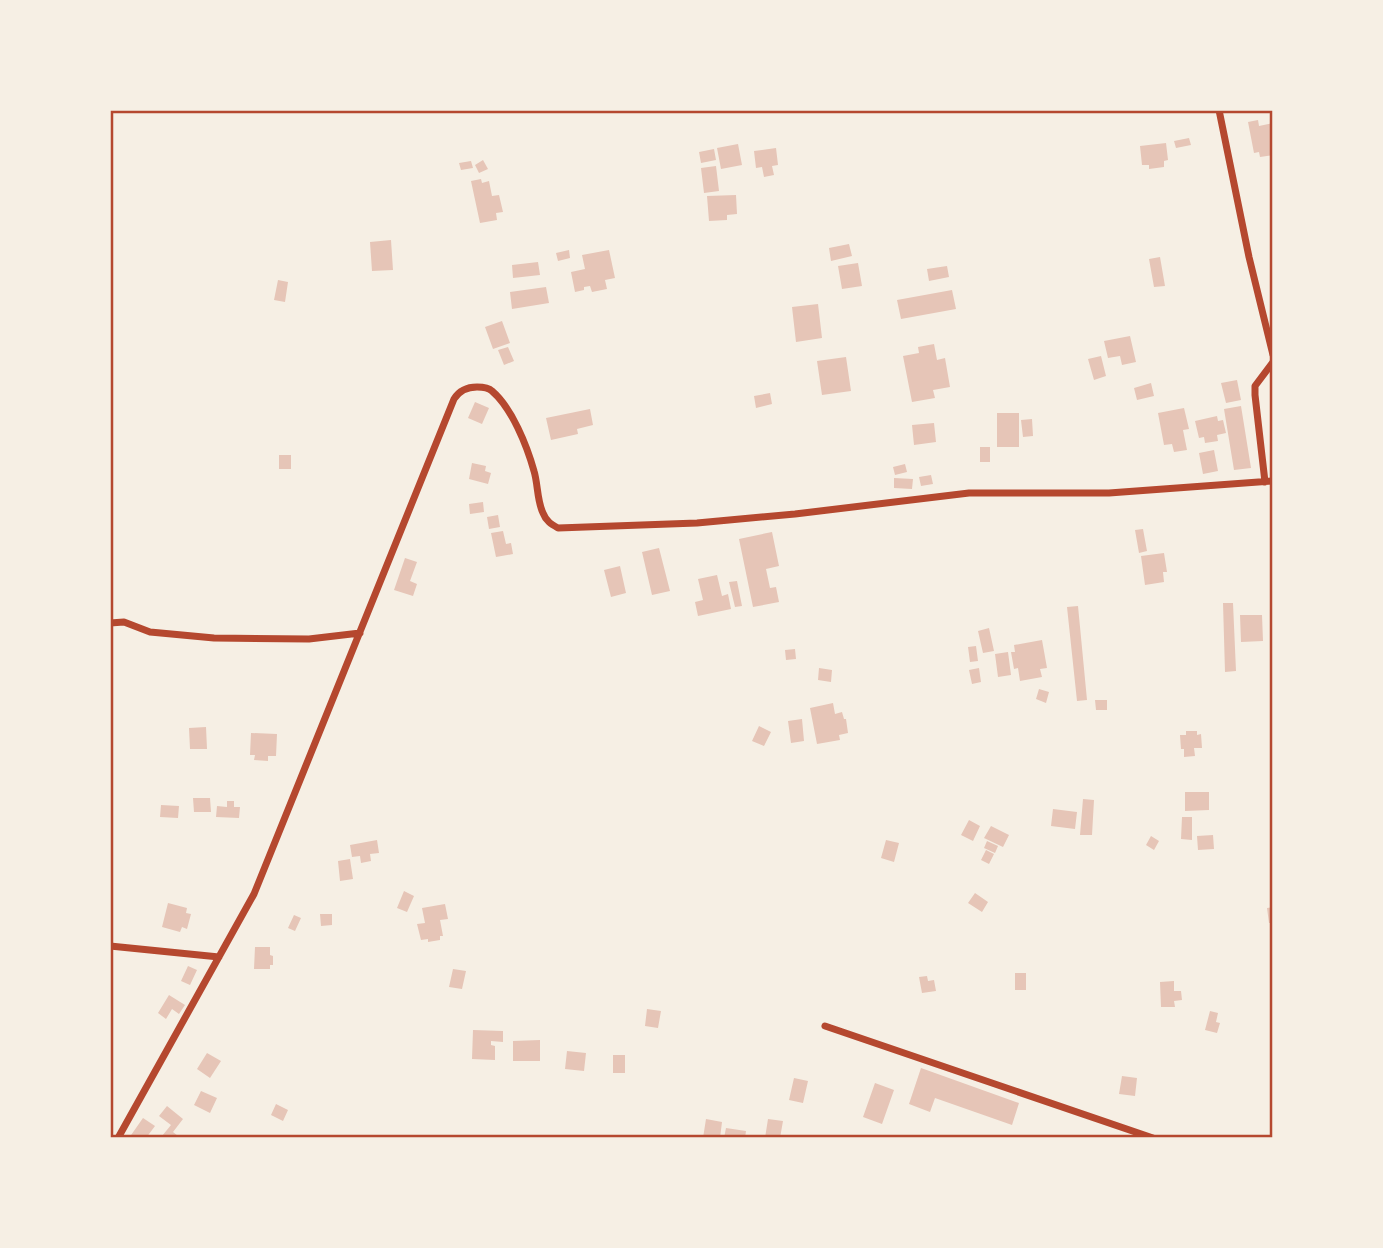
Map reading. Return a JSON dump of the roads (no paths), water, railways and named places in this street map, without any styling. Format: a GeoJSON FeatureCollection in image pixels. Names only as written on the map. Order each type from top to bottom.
{"type":"FeatureCollection","features":[{"type":"Feature","properties":{"kind":"street"},"geometry":{"type":"LineString","coordinates":[[1219,110],[1249,257],[1273,355]]}},
{"type":"Feature","properties":{"kind":"street"},"geometry":{"type":"LineString","coordinates":[[118,1138],[254,894],[457,394],[471,387],[490,389],[515,423],[535,472],[542,513],[549,523],[558,528],[697,523],[969,493],[1109,493],[1269,481],[1255,386],[1273,362]]}},
{"type":"Feature","properties":{"kind":"street"},"geometry":{"type":"LineString","coordinates":[[110,623],[124,622],[150,632],[214,638],[309,639],[360,634]]}},
{"type":"Feature","properties":{"kind":"street"},"geometry":{"type":"LineString","coordinates":[[110,947],[219,957]]}},
{"type":"Feature","properties":{"kind":"street"},"geometry":{"type":"LineString","coordinates":[[825,1026],[1153,1138]]}}]}
